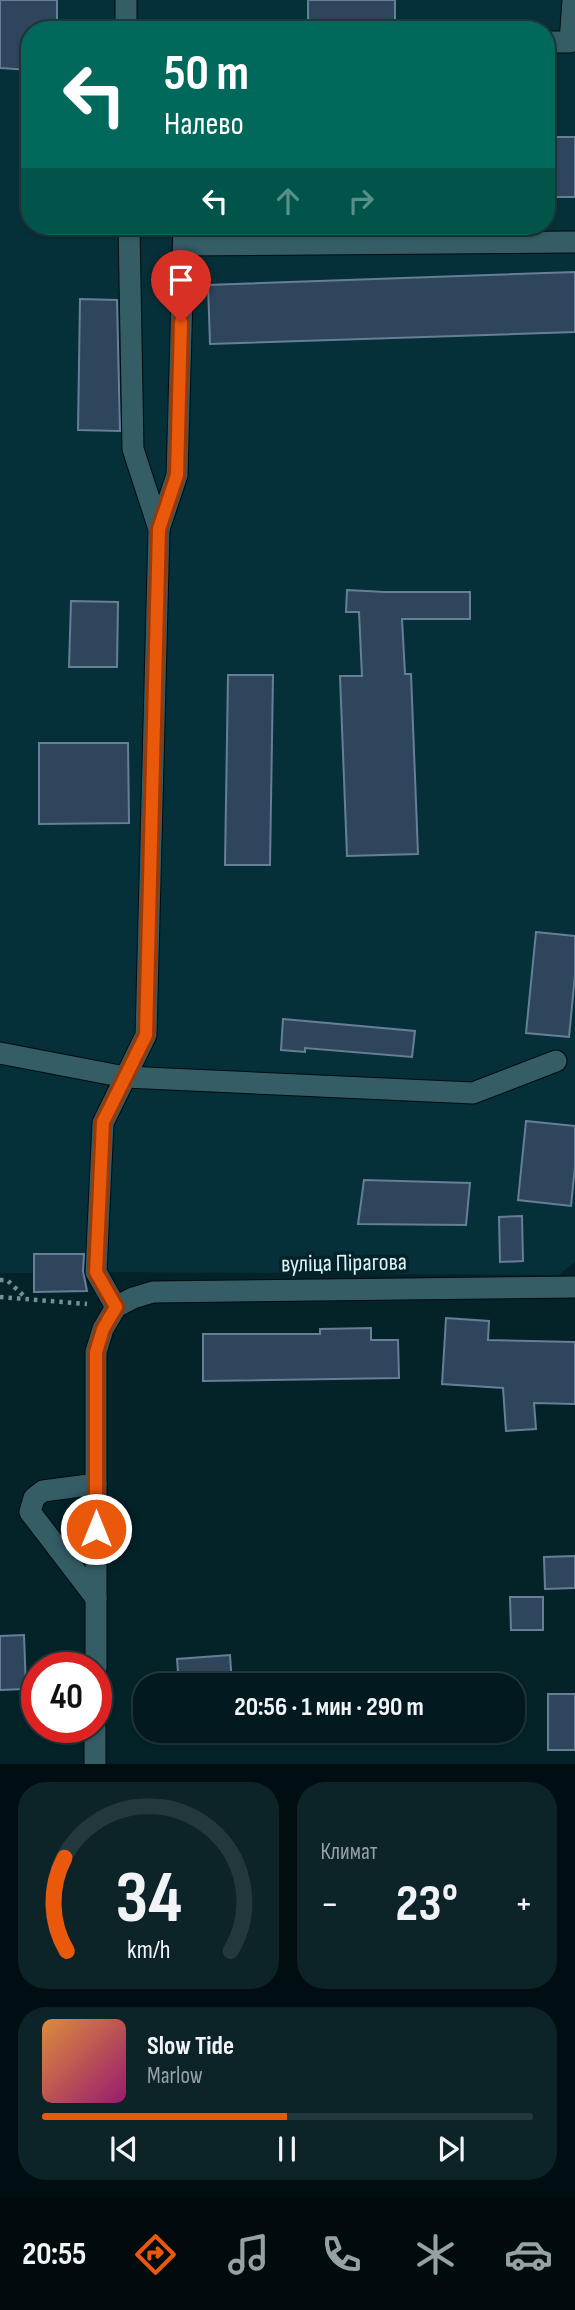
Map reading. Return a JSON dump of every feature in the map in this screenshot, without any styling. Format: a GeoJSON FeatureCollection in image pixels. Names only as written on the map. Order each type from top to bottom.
{"type":"FeatureCollection","features":[{"type":"Feature","properties":{"kind":"street"},"geometry":{"type":"LineString","coordinates":[[126,0],[126,21]]}},
{"type":"Feature","properties":{"kind":"street"},"geometry":{"type":"LineString","coordinates":[[555,42],[570,42],[573,0]]}},
{"type":"Feature","properties":{"kind":"street"},"geometry":{"type":"LineString","coordinates":[[129,235],[133,449],[159,529]]}},
{"type":"Feature","properties":{"kind":"street"},"geometry":{"type":"LineString","coordinates":[[96,1652],[96,1352],[103,1329],[116,1307],[96,1272],[103,1122],[146,1035],[159,529],[177,475],[184,235],[575,242]]}},
{"type":"Feature","properties":{"kind":"street"},"geometry":{"type":"LineString","coordinates":[[0,1053],[125,1077],[473,1093],[556,1061]]}},
{"type":"Feature","properties":{"kind":"street","name":"вуліца Пірагова"},"geometry":{"type":"LineString","coordinates":[[116,1307],[153,1292],[575,1287]]}},
{"type":"Feature","properties":{"kind":"street"},"geometry":{"type":"LineString","coordinates":[[96,1484],[43,1491],[34,1498],[30,1512],[96,1598]]}},
{"type":"Feature","properties":{"kind":"street"},"geometry":{"type":"LineString","coordinates":[[95,1743],[95,1764]]}},
{"type":"Feature","properties":{"kind":"path"},"geometry":{"type":"LineString","coordinates":[[0,1280],[7,1280],[26,1298]]}},
{"type":"Feature","properties":{"kind":"path"},"geometry":{"type":"LineString","coordinates":[[0,1297],[116,1307]]}},
{"type":"Feature","properties":{"kind":"shaded area"},"geometry":{"type":"Polygon","coordinates":[[[0,0],[575,0],[575,1262],[559,1275],[96,1272],[86,1273],[87,1291],[34,1292],[34,1273],[0,1273],[0,0]]]}},
{"type":"Feature","properties":{"kind":"building"},"geometry":{"type":"Polygon","coordinates":[[[0,0],[57,0],[57,21],[21,21],[21,69],[0,68],[0,0]]]}},
{"type":"Feature","properties":{"kind":"building"},"geometry":{"type":"Polygon","coordinates":[[[308,0],[395,0],[395,21],[308,21],[308,0]]]}},
{"type":"Feature","properties":{"kind":"building"},"geometry":{"type":"Polygon","coordinates":[[[555,137],[575,137],[575,197],[555,197],[555,137]]]}},
{"type":"Feature","properties":{"kind":"building"},"geometry":{"type":"Polygon","coordinates":[[[575,272],[575,332],[210,344],[208,285],[575,272]]]}},
{"type":"Feature","properties":{"kind":"building"},"geometry":{"type":"Polygon","coordinates":[[[80,299],[117,300],[120,431],[78,430],[80,299]]]}},
{"type":"Feature","properties":{"kind":"building"},"geometry":{"type":"Polygon","coordinates":[[[347,590],[470,592],[470,619],[402,619],[405,674],[411,674],[418,854],[347,856],[340,676],[362,676],[359,612],[346,612],[347,590]]]}},
{"type":"Feature","properties":{"kind":"building"},"geometry":{"type":"Polygon","coordinates":[[[71,601],[118,602],[117,667],[69,667],[71,601]]]}},
{"type":"Feature","properties":{"kind":"building"},"geometry":{"type":"Polygon","coordinates":[[[228,675],[273,675],[270,865],[225,865],[228,675]]]}},
{"type":"Feature","properties":{"kind":"building"},"geometry":{"type":"Polygon","coordinates":[[[39,743],[128,743],[129,823],[39,824],[39,743]]]}},
{"type":"Feature","properties":{"kind":"building"},"geometry":{"type":"Polygon","coordinates":[[[536,932],[575,936],[575,975],[569,1037],[526,1033],[536,932]]]}},
{"type":"Feature","properties":{"kind":"building"},"geometry":{"type":"Polygon","coordinates":[[[283,1019],[415,1031],[412,1057],[305,1048],[305,1052],[281,1050],[283,1019]]]}},
{"type":"Feature","properties":{"kind":"building"},"geometry":{"type":"Polygon","coordinates":[[[526,1121],[575,1126],[571,1206],[518,1200],[526,1121]]]}},
{"type":"Feature","properties":{"kind":"building"},"geometry":{"type":"Polygon","coordinates":[[[364,1180],[470,1183],[466,1225],[358,1224],[364,1180]]]}},
{"type":"Feature","properties":{"kind":"building"},"geometry":{"type":"Polygon","coordinates":[[[522,1216],[523,1261],[500,1262],[499,1217],[522,1216]]]}},
{"type":"Feature","properties":{"kind":"building"},"geometry":{"type":"Polygon","coordinates":[[[34,1254],[84,1254],[83,1271],[87,1291],[34,1292],[34,1254]]]}},
{"type":"Feature","properties":{"kind":"building"},"geometry":{"type":"Polygon","coordinates":[[[446,1318],[489,1321],[488,1340],[575,1342],[575,1404],[534,1403],[536,1429],[506,1431],[503,1388],[442,1384],[446,1318]]]}},
{"type":"Feature","properties":{"kind":"building"},"geometry":{"type":"Polygon","coordinates":[[[371,1328],[371,1340],[398,1340],[399,1378],[203,1381],[203,1334],[320,1334],[320,1329],[371,1328]]]}},
{"type":"Feature","properties":{"kind":"building"},"geometry":{"type":"Polygon","coordinates":[[[575,1556],[575,1588],[545,1589],[544,1557],[575,1556]]]}},
{"type":"Feature","properties":{"kind":"building"},"geometry":{"type":"Polygon","coordinates":[[[510,1597],[543,1597],[543,1630],[511,1630],[510,1597]]]}},
{"type":"Feature","properties":{"kind":"building"},"geometry":{"type":"Polygon","coordinates":[[[24,1635],[21,1689],[0,1690],[0,1636],[24,1635]]]}},
{"type":"Feature","properties":{"kind":"building"},"geometry":{"type":"Polygon","coordinates":[[[230,1655],[231,1673],[178,1673],[177,1659],[230,1655]]]}},
{"type":"Feature","properties":{"kind":"building"},"geometry":{"type":"Polygon","coordinates":[[[548,1694],[575,1694],[575,1750],[548,1750],[548,1694]]]}},
{"type":"Feature","properties":{"kind":"route"},"geometry":{"type":"LineString","coordinates":[[96,1529],[96,1352],[103,1329],[116,1307],[96,1272],[103,1122],[146,1035],[159,529],[177,475],[181,322]]}}]}
